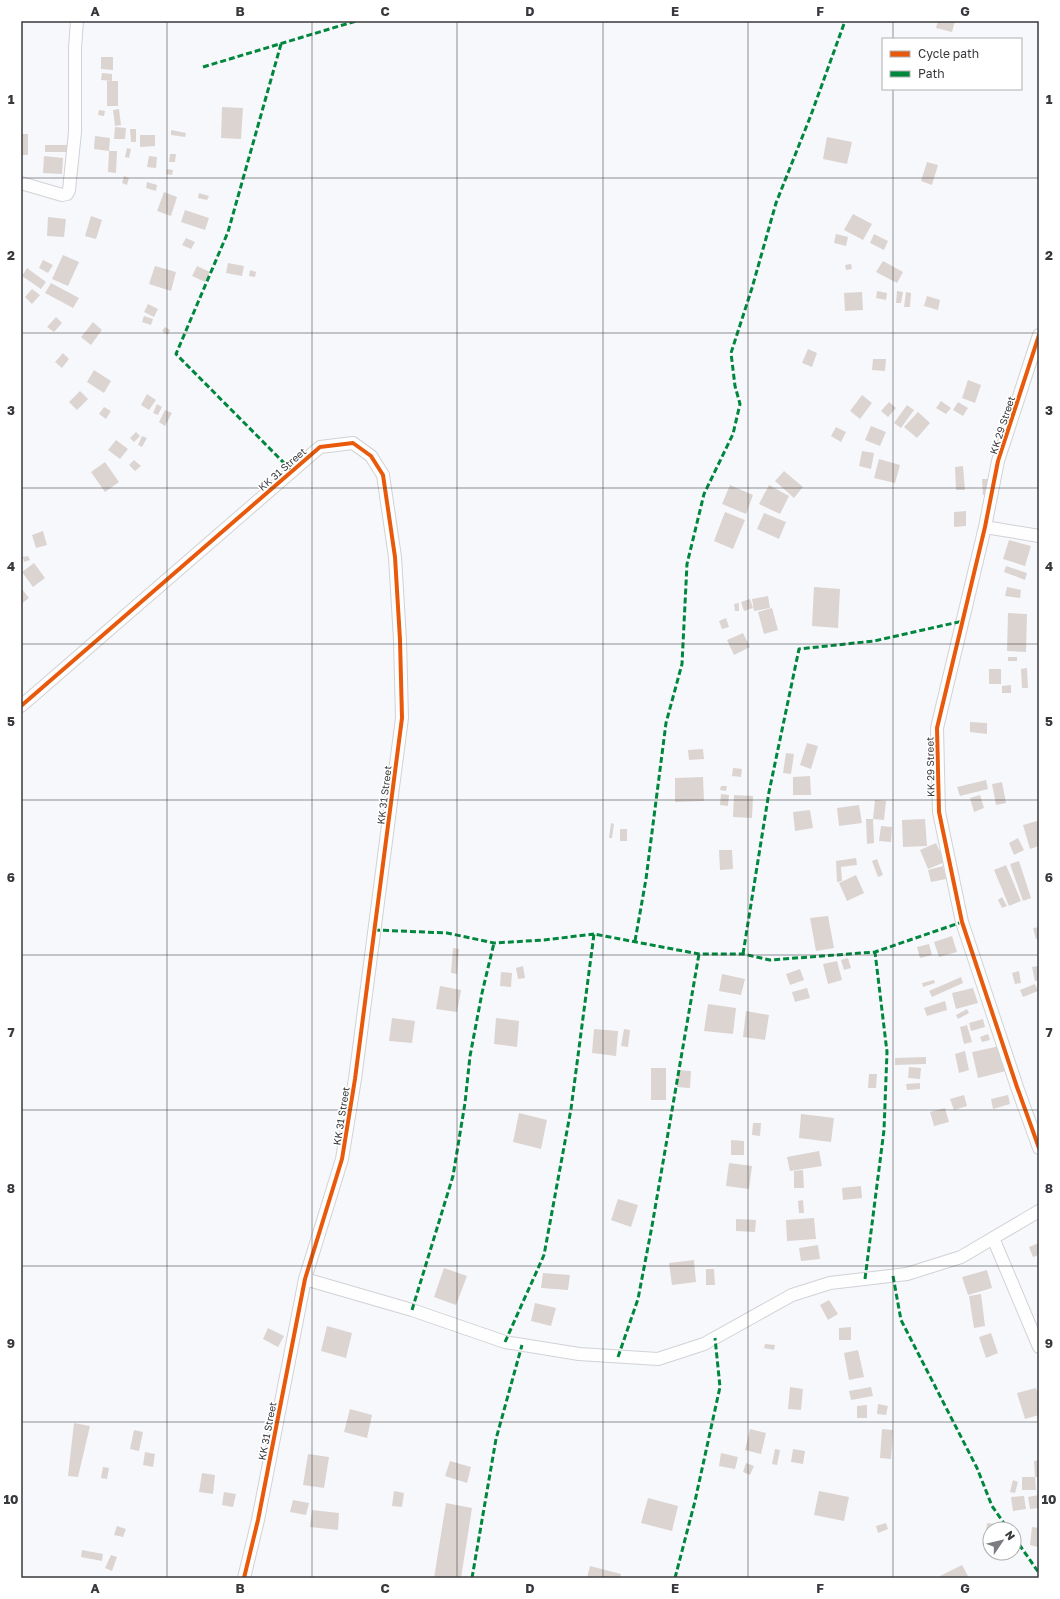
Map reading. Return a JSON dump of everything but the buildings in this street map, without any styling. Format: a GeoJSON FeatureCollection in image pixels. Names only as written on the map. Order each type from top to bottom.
{"type":"FeatureCollection","features":[{"type":"Feature","properties":{"kind":"street"},"geometry":{"type":"LineString","coordinates":[[21,183],[62,196],[67,194],[69,190],[75,132],[75,48],[77,21]]}},
{"type":"Feature","properties":{"kind":"street","name":"KK 29 Street"},"geometry":{"type":"LineString","coordinates":[[1039,336],[998,460],[985,527],[937,728],[940,812],[962,922],[1039,1148]]}},
{"type":"Feature","properties":{"kind":"street","name":"KK 31 Street"},"geometry":{"type":"LineString","coordinates":[[21,706],[320,447],[353,443],[371,456],[383,475],[395,557],[400,640],[402,718],[355,1079],[342,1159],[305,1279],[258,1520],[244,1578]]}},
{"type":"Feature","properties":{"kind":"street"},"geometry":{"type":"LineString","coordinates":[[985,527],[1039,536]]}},
{"type":"Feature","properties":{"kind":"street"},"geometry":{"type":"LineString","coordinates":[[305,1279],[412,1310],[505,1342],[579,1354],[658,1359],[704,1344],[792,1294],[830,1283],[907,1274],[960,1257],[1039,1211]]}},
{"type":"Feature","properties":{"kind":"street"},"geometry":{"type":"LineString","coordinates":[[993,1238],[1039,1347]]}},
{"type":"Feature","properties":{"kind":"marked path"},"geometry":{"type":"LineString","coordinates":[[203,67],[356,21]]}},
{"type":"Feature","properties":{"kind":"marked path"},"geometry":{"type":"LineString","coordinates":[[635,941],[646,879],[666,723],[682,664],[687,564],[704,494],[733,434],[740,404],[735,386],[731,353],[752,288],[776,203],[811,115],[845,21]]}},
{"type":"Feature","properties":{"kind":"marked path"},"geometry":{"type":"LineString","coordinates":[[281,44],[228,232],[176,354],[292,471]]}},
{"type":"Feature","properties":{"kind":"marked path"},"geometry":{"type":"LineString","coordinates":[[743,954],[769,792],[799,649],[874,641],[963,621]]}},
{"type":"Feature","properties":{"kind":"marked path"},"geometry":{"type":"LineString","coordinates":[[505,1342],[544,1255],[571,1109],[594,934],[699,954],[743,954],[770,960],[875,952],[962,922]]}},
{"type":"Feature","properties":{"kind":"marked path"},"geometry":{"type":"LineString","coordinates":[[374,930],[447,933],[494,943],[544,940],[594,934]]}},
{"type":"Feature","properties":{"kind":"marked path"},"geometry":{"type":"LineString","coordinates":[[412,1310],[453,1176],[465,1103],[470,1056],[482,993],[494,943]]}},
{"type":"Feature","properties":{"kind":"marked path"},"geometry":{"type":"LineString","coordinates":[[865,1279],[884,1130],[887,1052],[875,952]]}},
{"type":"Feature","properties":{"kind":"marked path"},"geometry":{"type":"LineString","coordinates":[[618,1357],[638,1299],[699,954]]}},
{"type":"Feature","properties":{"kind":"marked path"},"geometry":{"type":"LineString","coordinates":[[893,1276],[901,1320],[977,1468],[992,1506],[1002,1521]]}},
{"type":"Feature","properties":{"kind":"marked path"},"geometry":{"type":"LineString","coordinates":[[675,1578],[695,1501],[720,1387],[715,1338]]}},
{"type":"Feature","properties":{"kind":"marked path"},"geometry":{"type":"LineString","coordinates":[[472,1578],[496,1439],[522,1345]]}},
{"type":"Feature","properties":{"kind":"marked path"},"geometry":{"type":"LineString","coordinates":[[1022,1549],[1039,1573]]}},
{"type":"Feature","properties":{"kind":"cycle path"},"geometry":{"type":"LineString","coordinates":[[1039,335],[998,461],[985,527],[937,728],[939,812],[962,922],[1039,1148]]}},
{"type":"Feature","properties":{"kind":"cycle path"},"geometry":{"type":"LineString","coordinates":[[21,706],[320,447],[353,443],[371,456],[383,475],[395,557],[400,640],[402,718],[355,1079],[342,1159],[305,1279],[258,1520],[244,1578]]}}]}
